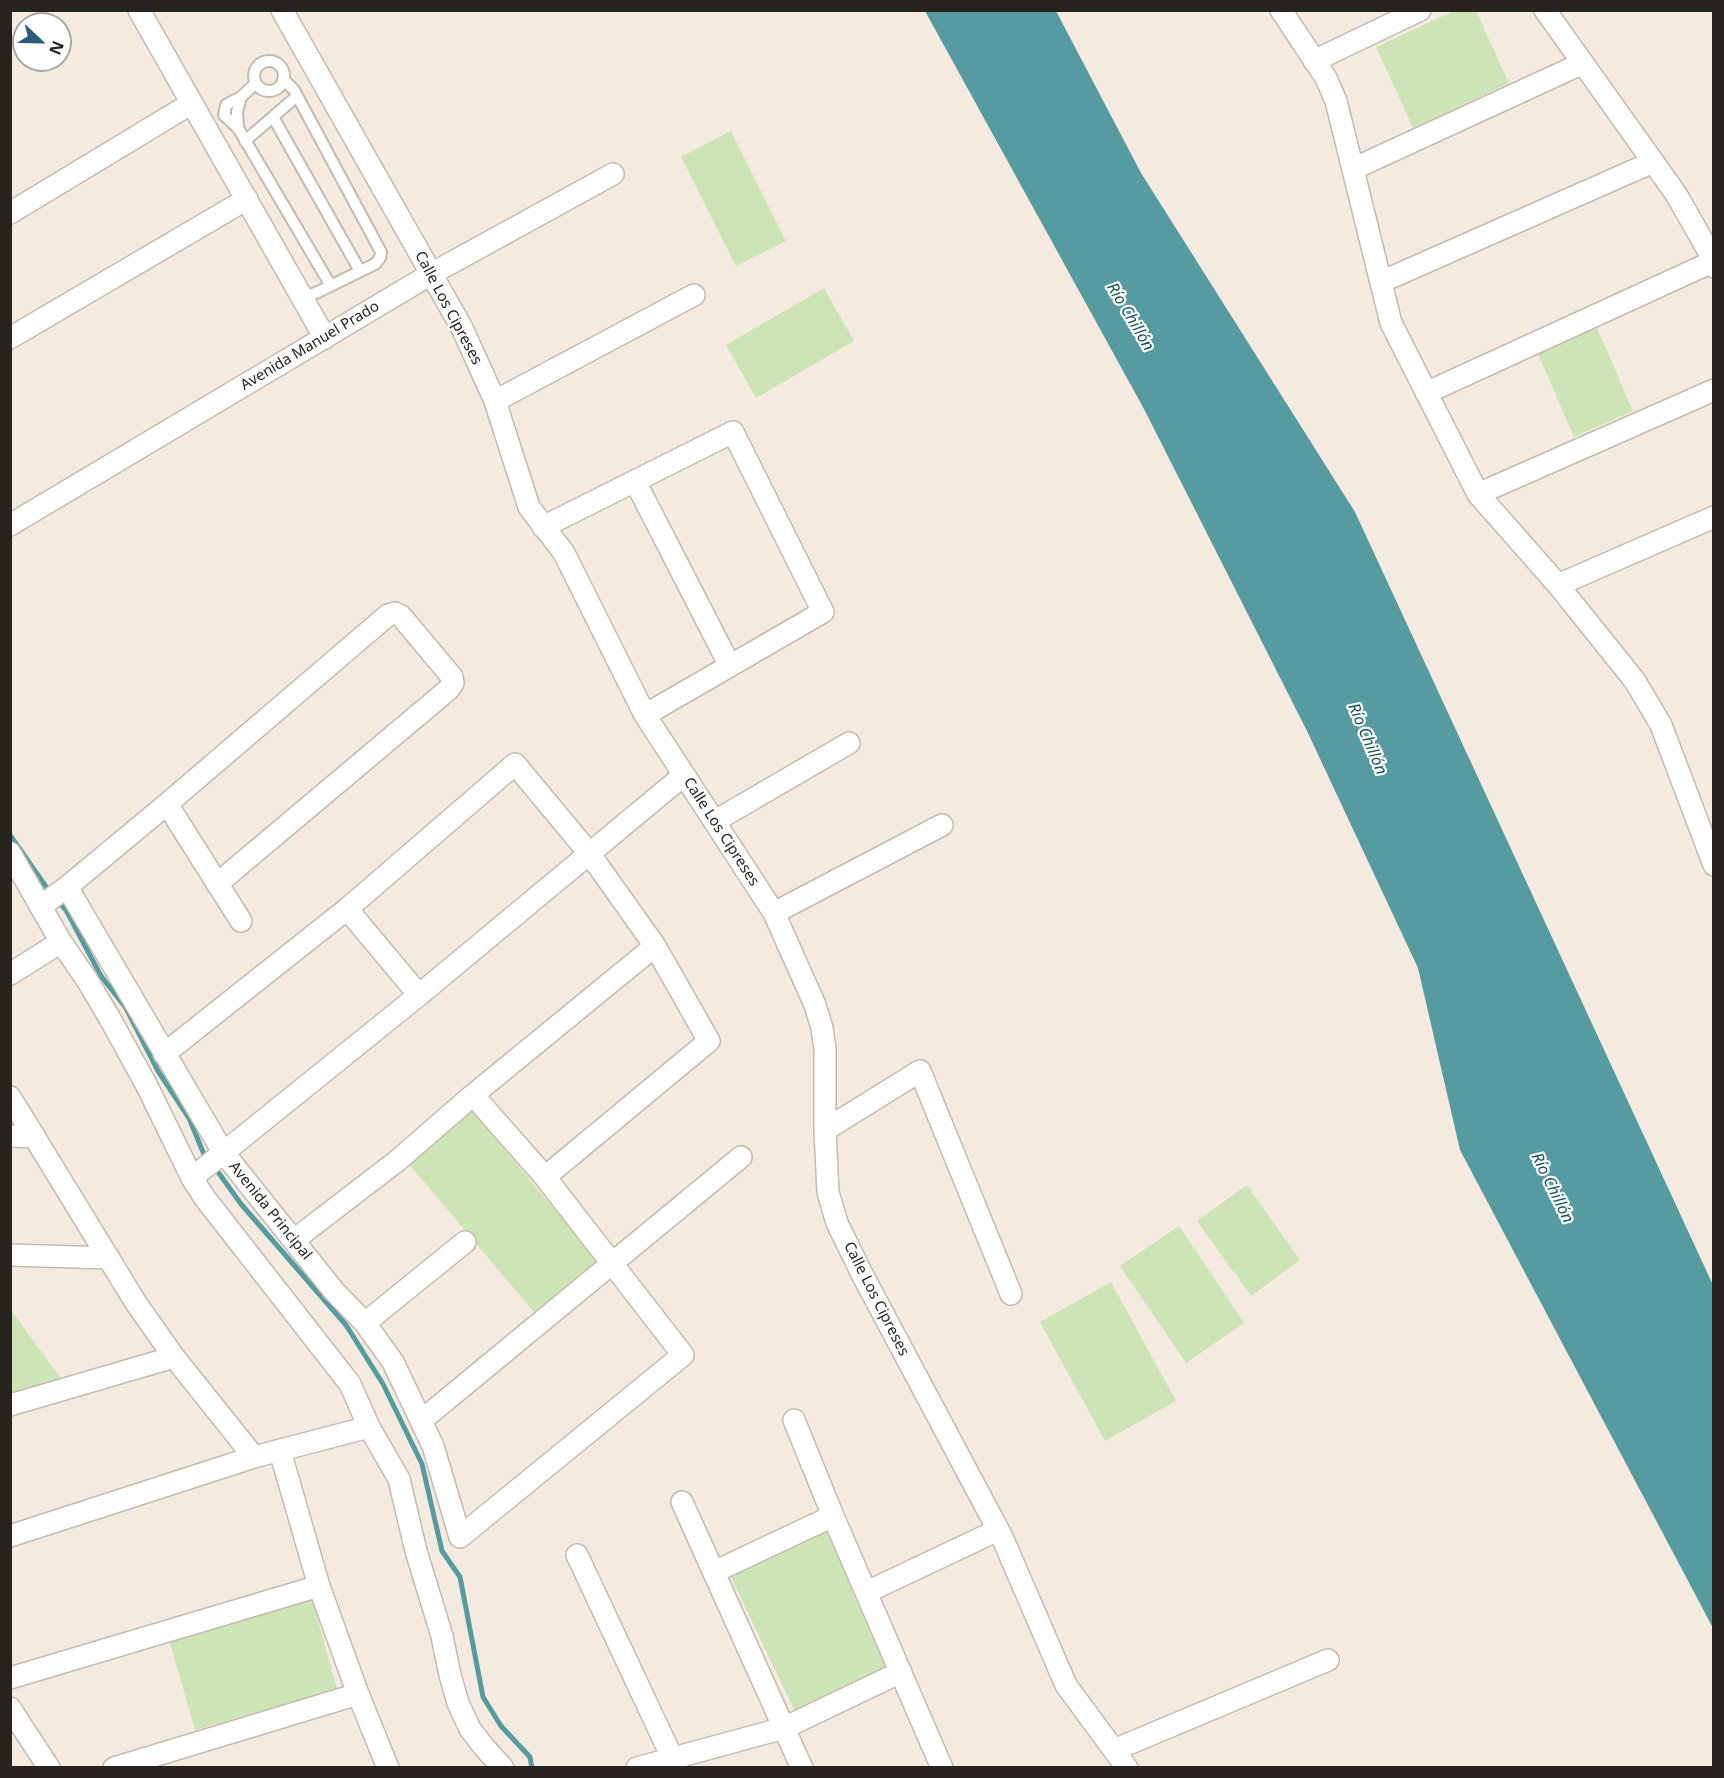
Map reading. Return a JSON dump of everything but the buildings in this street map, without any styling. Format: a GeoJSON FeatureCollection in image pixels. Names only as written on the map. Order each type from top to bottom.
{"type":"FeatureCollection","features":[{"type":"Feature","properties":{"kind":"street"},"geometry":{"type":"LineString","coordinates":[[139,10],[325,338]]}},
{"type":"Feature","properties":{"kind":"street","name":"Calle Los Cipreses"},"geometry":{"type":"LineString","coordinates":[[282,10],[462,327],[495,401],[529,507],[564,553],[645,715],[774,914],[815,1005],[822,1028],[825,1049],[828,1192],[837,1223],[998,1530],[1066,1685],[1127,1767]]}},
{"type":"Feature","properties":{"kind":"street"},"geometry":{"type":"LineString","coordinates":[[1281,10],[1326,78],[1336,101],[1391,323],[1426,393],[1478,494],[1558,585],[1635,681],[1661,725],[1713,865]]}},
{"type":"Feature","properties":{"kind":"street"},"geometry":{"type":"LineString","coordinates":[[1426,393],[1713,265],[1709,252],[1676,194],[1545,10]]}},
{"type":"Feature","properties":{"kind":"street"},"geometry":{"type":"LineString","coordinates":[[1314,61],[1415,12]]}},
{"type":"Feature","properties":{"kind":"street"},"geometry":{"type":"LineString","coordinates":[[1353,169],[1583,63]]}},
{"type":"Feature","properties":{"kind":"street"},"geometry":{"type":"LineString","coordinates":[[10,213],[192,103]]}},
{"type":"Feature","properties":{"kind":"street"},"geometry":{"type":"LineString","coordinates":[[1381,282],[1653,162]]}},
{"type":"Feature","properties":{"kind":"street","name":"Avenida Manuel Prado"},"geometry":{"type":"LineString","coordinates":[[11,523],[431,274],[613,174]]}},
{"type":"Feature","properties":{"kind":"street"},"geometry":{"type":"LineString","coordinates":[[10,338],[247,199]]}},
{"type":"Feature","properties":{"kind":"street"},"geometry":{"type":"LineString","coordinates":[[495,401],[694,295]]}},
{"type":"Feature","properties":{"kind":"street"},"geometry":{"type":"LineString","coordinates":[[1478,494],[1713,390]]}},
{"type":"Feature","properties":{"kind":"street"},"geometry":{"type":"LineString","coordinates":[[543,527],[733,432],[823,612],[645,715]]}},
{"type":"Feature","properties":{"kind":"street"},"geometry":{"type":"LineString","coordinates":[[635,481],[730,666]]}},
{"type":"Feature","properties":{"kind":"street"},"geometry":{"type":"LineString","coordinates":[[1558,585],[1713,517]]}},
{"type":"Feature","properties":{"kind":"street"},"geometry":{"type":"LineString","coordinates":[[41,906],[167,804],[387,615],[395,613],[401,616],[452,677],[453,683],[449,689],[217,884]]}},
{"type":"Feature","properties":{"kind":"street"},"geometry":{"type":"LineString","coordinates":[[715,821],[849,743]]}},
{"type":"Feature","properties":{"kind":"street"},"geometry":{"type":"LineString","coordinates":[[164,1054],[347,909],[515,764],[589,853],[655,946],[709,1041],[545,1177]]}},
{"type":"Feature","properties":{"kind":"street"},"geometry":{"type":"LineString","coordinates":[[208,1164],[419,995],[684,775]]}},
{"type":"Feature","properties":{"kind":"street"},"geometry":{"type":"LineString","coordinates":[[167,804],[241,921]]}},
{"type":"Feature","properties":{"kind":"street"},"geometry":{"type":"LineString","coordinates":[[774,914],[942,825]]}},
{"type":"Feature","properties":{"kind":"street","name":"Avenida Principal"},"geometry":{"type":"LineString","coordinates":[[10,853],[61,942],[87,980],[147,1086],[208,1164],[294,1240],[334,1292],[365,1323],[393,1362],[433,1446],[460,1537],[683,1355],[613,1263]]}},
{"type":"Feature","properties":{"kind":"street","name":"Avenida Principal"},"geometry":{"type":"LineString","coordinates":[[67,887],[131,993],[164,1054],[208,1164],[216,1214],[350,1384],[369,1427],[399,1479],[416,1551],[442,1636],[458,1703],[470,1729],[503,1767]]}},
{"type":"Feature","properties":{"kind":"street"},"geometry":{"type":"LineString","coordinates":[[347,909],[419,995]]}},
{"type":"Feature","properties":{"kind":"street"},"geometry":{"type":"LineString","coordinates":[[10,974],[61,942]]}},
{"type":"Feature","properties":{"kind":"street"},"geometry":{"type":"LineString","coordinates":[[294,1240],[397,1161],[473,1095],[655,946]]}},
{"type":"Feature","properties":{"kind":"street"},"geometry":{"type":"LineString","coordinates":[[825,1130],[920,1071],[1011,1294]]}},
{"type":"Feature","properties":{"kind":"street"},"geometry":{"type":"LineString","coordinates":[[473,1095],[545,1177],[613,1263]]}},
{"type":"Feature","properties":{"kind":"street"},"geometry":{"type":"LineString","coordinates":[[10,1097],[136,1303],[174,1358],[254,1457]]}},
{"type":"Feature","properties":{"kind":"street"},"geometry":{"type":"LineString","coordinates":[[10,1136],[35,1137]]}},
{"type":"Feature","properties":{"kind":"street"},"geometry":{"type":"LineString","coordinates":[[422,1420],[741,1157]]}},
{"type":"Feature","properties":{"kind":"street"},"geometry":{"type":"LineString","coordinates":[[365,1323],[465,1242]]}},
{"type":"Feature","properties":{"kind":"street"},"geometry":{"type":"LineString","coordinates":[[10,1255],[109,1258]]}},
{"type":"Feature","properties":{"kind":"street"},"geometry":{"type":"LineString","coordinates":[[10,1405],[174,1358]]}},
{"type":"Feature","properties":{"kind":"street"},"geometry":{"type":"LineString","coordinates":[[794,1420],[832,1516],[942,1767]]}},
{"type":"Feature","properties":{"kind":"street"},"geometry":{"type":"LineString","coordinates":[[10,1536],[254,1457],[369,1427]]}},
{"type":"Feature","properties":{"kind":"street"},"geometry":{"type":"LineString","coordinates":[[280,1450],[319,1586],[358,1694],[388,1767]]}},
{"type":"Feature","properties":{"kind":"street"},"geometry":{"type":"LineString","coordinates":[[682,1502],[802,1767]]}},
{"type":"Feature","properties":{"kind":"street"},"geometry":{"type":"LineString","coordinates":[[714,1572],[832,1516]]}},
{"type":"Feature","properties":{"kind":"street"},"geometry":{"type":"LineString","coordinates":[[867,1592],[998,1530]]}},
{"type":"Feature","properties":{"kind":"street"},"geometry":{"type":"LineString","coordinates":[[577,1555],[675,1763]]}},
{"type":"Feature","properties":{"kind":"street"},"geometry":{"type":"LineString","coordinates":[[10,1678],[319,1586]]}},
{"type":"Feature","properties":{"kind":"street"},"geometry":{"type":"LineString","coordinates":[[1114,1750],[1328,1660]]}},
{"type":"Feature","properties":{"kind":"street"},"geometry":{"type":"LineString","coordinates":[[637,1767],[675,1763],[784,1728],[901,1672]]}},
{"type":"Feature","properties":{"kind":"street"},"geometry":{"type":"LineString","coordinates":[[114,1767],[358,1694]]}},
{"type":"Feature","properties":{"kind":"street"},"geometry":{"type":"LineString","coordinates":[[10,1707],[49,1767]]}},
{"type":"Feature","properties":{"kind":"lane"},"geometry":{"type":"LineString","coordinates":[[269,61],[279,65],[284,79],[281,85],[271,91],[265,91],[255,83],[254,71],[263,62],[269,61]]}},
{"type":"Feature","properties":{"kind":"lane"},"geometry":{"type":"LineString","coordinates":[[284,79],[294,90],[381,252],[375,264],[303,298]]}},
{"type":"Feature","properties":{"kind":"lane"},"geometry":{"type":"LineString","coordinates":[[255,83],[241,98],[237,112],[238,128],[331,286]]}},
{"type":"Feature","properties":{"kind":"lane"},"geometry":{"type":"LineString","coordinates":[[245,141],[297,96]]}},
{"type":"Feature","properties":{"kind":"lane"},"geometry":{"type":"LineString","coordinates":[[273,117],[360,271]]}},
{"type":"Feature","properties":{"kind":"green space"},"geometry":{"type":"Polygon","coordinates":[[[1454,11],[1476,11],[1509,83],[1413,128],[1376,47],[1454,11]]]}},
{"type":"Feature","properties":{"kind":"green space"},"geometry":{"type":"Polygon","coordinates":[[[731,131],[786,241],[736,266],[681,157],[731,131]]]}},
{"type":"Feature","properties":{"kind":"green space"},"geometry":{"type":"Polygon","coordinates":[[[824,288],[854,341],[756,398],[726,345],[824,288]]]}},
{"type":"Feature","properties":{"kind":"green space"},"geometry":{"type":"Polygon","coordinates":[[[1597,328],[1633,411],[1574,437],[1538,354],[1597,328]]]}},
{"type":"Feature","properties":{"kind":"green space"},"geometry":{"type":"Polygon","coordinates":[[[470,1109],[601,1264],[539,1318],[408,1163],[470,1109]]]}},
{"type":"Feature","properties":{"kind":"green space"},"geometry":{"type":"Polygon","coordinates":[[[1247,1185],[1300,1260],[1251,1296],[1197,1221],[1247,1185]]]}},
{"type":"Feature","properties":{"kind":"green space"},"geometry":{"type":"Polygon","coordinates":[[[1179,1226],[1244,1323],[1186,1363],[1120,1266],[1179,1226]]]}},
{"type":"Feature","properties":{"kind":"green space"},"geometry":{"type":"Polygon","coordinates":[[[1111,1282],[1176,1401],[1105,1441],[1040,1322],[1111,1282]]]}},
{"type":"Feature","properties":{"kind":"green space"},"geometry":{"type":"Polygon","coordinates":[[[11,1310],[62,1380],[11,1396],[11,1310]]]}},
{"type":"Feature","properties":{"kind":"green space"},"geometry":{"type":"Polygon","coordinates":[[[826,1527],[891,1667],[795,1712],[729,1573],[826,1527]]]}},
{"type":"Feature","properties":{"kind":"green space"},"geometry":{"type":"Polygon","coordinates":[[[311,1595],[337,1689],[195,1730],[168,1636],[311,1595]]]}},
{"type":"Feature","properties":{"kind":"water","name":"Río Chillón"},"geometry":{"type":"Polygon","coordinates":[[[925,11],[1056,11],[1141,173],[1355,512],[1713,1285],[1713,1628],[1460,1150],[1418,968],[1307,731],[1144,409],[925,11]]]}},
{"type":"Feature","properties":{"kind":"waterway"},"geometry":{"type":"LineString","coordinates":[[10,835],[51,894]]}},
{"type":"Feature","properties":{"kind":"waterway"},"geometry":{"type":"LineString","coordinates":[[57,901],[66,910],[101,976],[126,1008],[158,1071],[189,1118],[207,1158]]}},
{"type":"Feature","properties":{"kind":"waterway"},"geometry":{"type":"LineString","coordinates":[[213,1165],[241,1204],[346,1325],[383,1384],[422,1464],[442,1551],[460,1577],[483,1697],[501,1726],[530,1757],[532,1768]]}}]}
